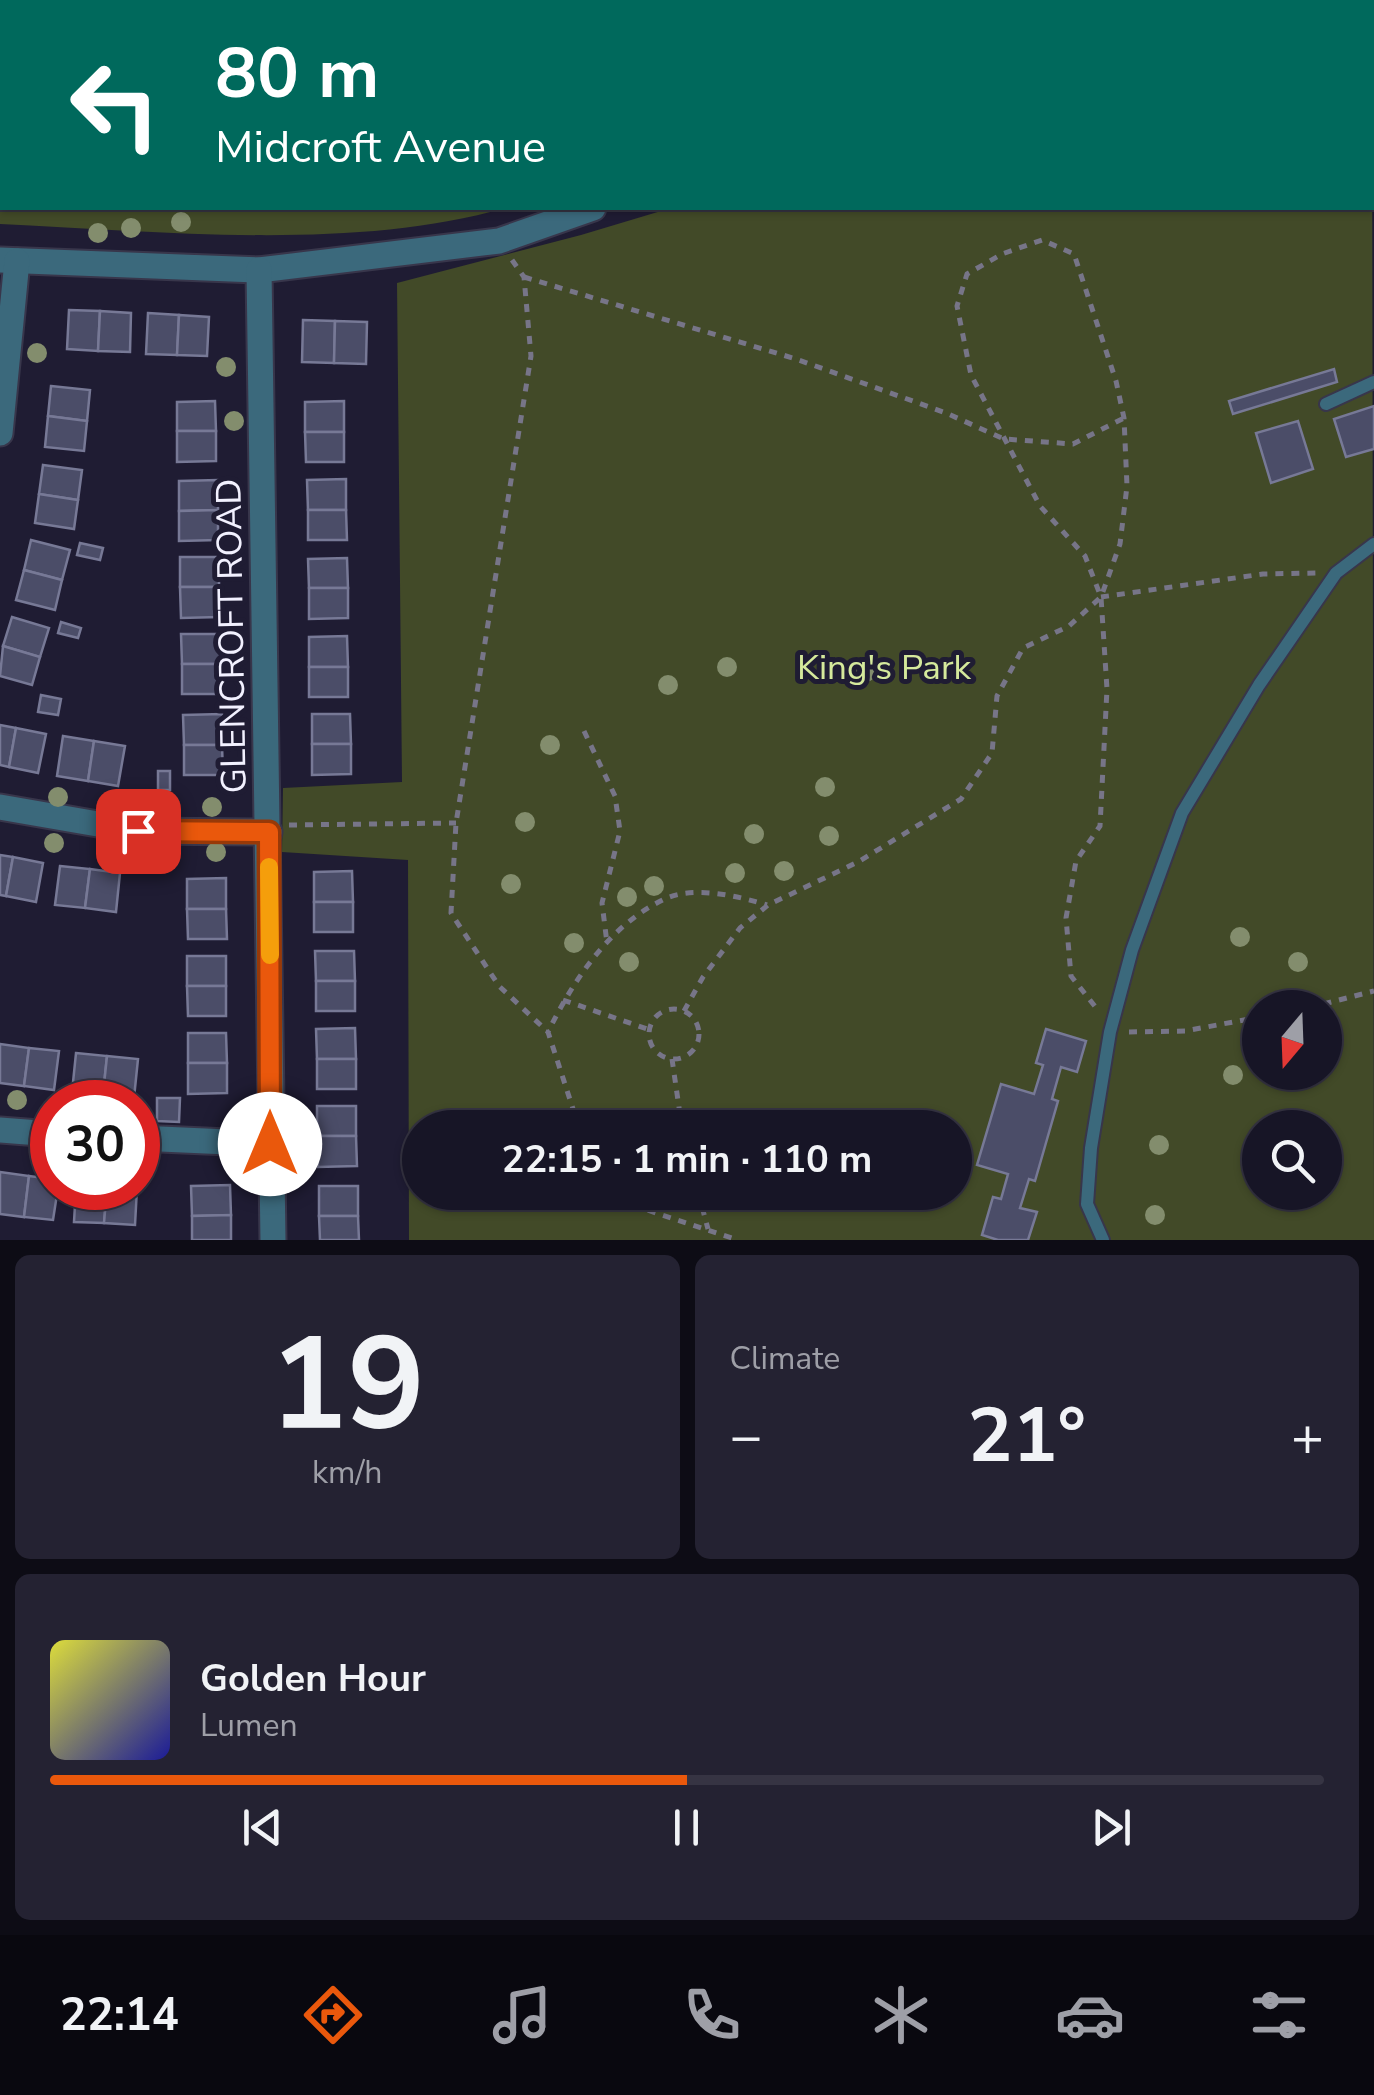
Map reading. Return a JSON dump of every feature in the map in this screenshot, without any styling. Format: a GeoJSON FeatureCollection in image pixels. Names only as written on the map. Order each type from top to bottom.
{"type":"FeatureCollection","features":[{"type":"Feature","properties":{"kind":"street"},"geometry":{"type":"LineString","coordinates":[[0,433],[9,260],[260,270],[499,241],[588,210]]}},
{"type":"Feature","properties":{"kind":"street","name":"GLENCROFT ROAD"},"geometry":{"type":"LineString","coordinates":[[260,270],[273,1240]]}},
{"type":"Feature","properties":{"kind":"street"},"geometry":{"type":"LineString","coordinates":[[0,808],[138,831],[269,829]]}},
{"type":"Feature","properties":{"kind":"street"},"geometry":{"type":"LineString","coordinates":[[0,1130],[30,1132]]}},
{"type":"Feature","properties":{"kind":"street"},"geometry":{"type":"LineString","coordinates":[[160,1139],[270,1144]]}},
{"type":"Feature","properties":{"kind":"lane"},"geometry":{"type":"LineString","coordinates":[[1326,404],[1374,382]]}},
{"type":"Feature","properties":{"kind":"lane"},"geometry":{"type":"LineString","coordinates":[[1102,1240],[1087,1204],[1091,1148],[1110,1032],[1132,950],[1182,813],[1258,685],[1336,572],[1374,544]]}},
{"type":"Feature","properties":{"kind":"path"},"geometry":{"type":"LineString","coordinates":[[684,1011],[703,977],[740,928],[768,905],[858,862],[961,799],[992,753],[998,696],[1023,648],[1069,626],[1101,596],[1120,544],[1126,486],[1124,418],[1116,381],[1074,254],[1042,240],[1002,254],[967,274],[958,306],[971,375],[1040,506],[1085,556],[1101,596],[1107,688],[1100,826],[1076,861],[1066,918],[1072,976],[1110,1032],[1184,1030],[1242,1019]]}},
{"type":"Feature","properties":{"kind":"path"},"geometry":{"type":"LineString","coordinates":[[573,1110],[548,1032],[499,986],[451,913],[456,823],[530,356],[524,277],[796,359],[1004,439],[1073,444],[1124,418]]}},
{"type":"Feature","properties":{"kind":"path"},"geometry":{"type":"LineString","coordinates":[[1101,596],[1263,574],[1336,572]]}},
{"type":"Feature","properties":{"kind":"path"},"geometry":{"type":"LineString","coordinates":[[584,732],[615,796],[620,831],[602,903],[607,942]]}},
{"type":"Feature","properties":{"kind":"path"},"geometry":{"type":"LineString","coordinates":[[269,829],[456,823]]}},
{"type":"Feature","properties":{"kind":"path"},"geometry":{"type":"LineString","coordinates":[[548,1032],[563,1000],[591,958],[669,897],[733,894],[768,905]]}},
{"type":"Feature","properties":{"kind":"path"},"geometry":{"type":"LineString","coordinates":[[1342,1000],[1374,992]]}},
{"type":"Feature","properties":{"kind":"path"},"geometry":{"type":"LineString","coordinates":[[563,1000],[650,1030]]}},
{"type":"Feature","properties":{"kind":"path"},"geometry":{"type":"LineString","coordinates":[[684,1011],[696,1022],[699,1038],[686,1056],[672,1059],[657,1052],[650,1030],[662,1012],[684,1011]]}},
{"type":"Feature","properties":{"kind":"path"},"geometry":{"type":"LineString","coordinates":[[672,1059],[679,1110]]}},
{"type":"Feature","properties":{"kind":"path"},"geometry":{"type":"LineString","coordinates":[[647,1210],[738,1240]]}},
{"type":"Feature","properties":{"kind":"path"},"geometry":{"type":"LineString","coordinates":[[703,1210],[708,1230]]}},
{"type":"Feature","properties":{"kind":"green space"},"geometry":{"type":"Polygon","coordinates":[[[0,210],[497,210],[446,222],[320,234],[189,234],[0,224],[0,210]]]}},
{"type":"Feature","properties":{"kind":"green space","name":"King's Park"},"geometry":{"type":"Polygon","coordinates":[[[664,210],[1372,210],[1374,1240],[409,1240],[409,1210],[972,1210],[972,1110],[409,1110],[408,860],[282,852],[283,788],[402,782],[397,283],[664,210]]]}},
{"type":"Feature","properties":{"kind":"building"},"geometry":{"type":"Polygon","coordinates":[[[69,310],[100,311],[98,351],[67,349],[69,310]]]}},
{"type":"Feature","properties":{"kind":"building"},"geometry":{"type":"Polygon","coordinates":[[[100,311],[131,313],[130,352],[98,351],[100,311]]]}},
{"type":"Feature","properties":{"kind":"building"},"geometry":{"type":"Polygon","coordinates":[[[148,313],[179,315],[177,355],[146,354],[148,313]]]}},
{"type":"Feature","properties":{"kind":"building"},"geometry":{"type":"Polygon","coordinates":[[[179,315],[209,317],[207,356],[177,355],[179,315]]]}},
{"type":"Feature","properties":{"kind":"building"},"geometry":{"type":"Polygon","coordinates":[[[303,320],[335,321],[334,363],[302,362],[303,320]]]}},
{"type":"Feature","properties":{"kind":"building"},"geometry":{"type":"Polygon","coordinates":[[[335,321],[367,322],[366,364],[334,363],[335,321]]]}},
{"type":"Feature","properties":{"kind":"building"},"geometry":{"type":"Polygon","coordinates":[[[1334,369],[1337,382],[1233,414],[1229,401],[1334,369]]]}},
{"type":"Feature","properties":{"kind":"building"},"geometry":{"type":"Polygon","coordinates":[[[51,386],[90,390],[87,421],[48,416],[51,386]]]}},
{"type":"Feature","properties":{"kind":"building"},"geometry":{"type":"Polygon","coordinates":[[[215,401],[216,431],[177,431],[177,402],[215,401]]]}},
{"type":"Feature","properties":{"kind":"building"},"geometry":{"type":"Polygon","coordinates":[[[344,401],[344,432],[305,432],[305,402],[344,401]]]}},
{"type":"Feature","properties":{"kind":"building"},"geometry":{"type":"Polygon","coordinates":[[[1374,406],[1374,449],[1346,457],[1334,419],[1374,406]]]}},
{"type":"Feature","properties":{"kind":"building"},"geometry":{"type":"Polygon","coordinates":[[[48,416],[87,421],[84,451],[45,447],[48,416]]]}},
{"type":"Feature","properties":{"kind":"building"},"geometry":{"type":"Polygon","coordinates":[[[1298,421],[1313,469],[1271,483],[1256,433],[1298,421]]]}},
{"type":"Feature","properties":{"kind":"building"},"geometry":{"type":"Polygon","coordinates":[[[177,431],[216,431],[216,461],[177,462],[177,431]]]}},
{"type":"Feature","properties":{"kind":"building"},"geometry":{"type":"Polygon","coordinates":[[[305,432],[344,432],[344,462],[306,462],[305,432]]]}},
{"type":"Feature","properties":{"kind":"building"},"geometry":{"type":"Polygon","coordinates":[[[43,465],[82,470],[78,500],[39,494],[43,465]]]}},
{"type":"Feature","properties":{"kind":"building"},"geometry":{"type":"Polygon","coordinates":[[[346,479],[346,510],[308,510],[307,480],[346,479]]]}},
{"type":"Feature","properties":{"kind":"building"},"geometry":{"type":"Polygon","coordinates":[[[218,480],[218,510],[179,511],[179,481],[218,480]]]}},
{"type":"Feature","properties":{"kind":"building"},"geometry":{"type":"Polygon","coordinates":[[[39,494],[78,500],[74,529],[35,523],[39,494]]]}},
{"type":"Feature","properties":{"kind":"building"},"geometry":{"type":"Polygon","coordinates":[[[218,510],[218,540],[179,541],[179,511],[218,510]]]}},
{"type":"Feature","properties":{"kind":"building"},"geometry":{"type":"Polygon","coordinates":[[[308,510],[346,510],[347,540],[308,540],[308,510]]]}},
{"type":"Feature","properties":{"kind":"building"},"geometry":{"type":"Polygon","coordinates":[[[31,540],[70,550],[62,580],[24,570],[31,540]]]}},
{"type":"Feature","properties":{"kind":"building"},"geometry":{"type":"Polygon","coordinates":[[[80,543],[103,548],[100,560],[77,555],[80,543]]]}},
{"type":"Feature","properties":{"kind":"building"},"geometry":{"type":"Polygon","coordinates":[[[180,557],[219,557],[219,587],[180,587],[180,557]]]}},
{"type":"Feature","properties":{"kind":"building"},"geometry":{"type":"Polygon","coordinates":[[[347,558],[348,588],[309,588],[308,559],[347,558]]]}},
{"type":"Feature","properties":{"kind":"building"},"geometry":{"type":"Polygon","coordinates":[[[24,570],[62,580],[55,610],[16,600],[24,570]]]}},
{"type":"Feature","properties":{"kind":"building"},"geometry":{"type":"Polygon","coordinates":[[[180,587],[219,587],[219,617],[181,618],[180,587]]]}},
{"type":"Feature","properties":{"kind":"building"},"geometry":{"type":"Polygon","coordinates":[[[309,588],[348,588],[348,618],[309,619],[309,588]]]}},
{"type":"Feature","properties":{"kind":"building"},"geometry":{"type":"Polygon","coordinates":[[[12,617],[49,628],[40,657],[3,646],[12,617]]]}},
{"type":"Feature","properties":{"kind":"building"},"geometry":{"type":"Polygon","coordinates":[[[61,622],[81,628],[78,638],[58,633],[61,622]]]}},
{"type":"Feature","properties":{"kind":"building"},"geometry":{"type":"Polygon","coordinates":[[[181,634],[220,634],[221,664],[182,664],[181,634]]]}},
{"type":"Feature","properties":{"kind":"building"},"geometry":{"type":"Polygon","coordinates":[[[347,636],[348,667],[309,667],[309,637],[347,636]]]}},
{"type":"Feature","properties":{"kind":"building"},"geometry":{"type":"Polygon","coordinates":[[[3,646],[40,657],[32,685],[0,676],[3,646]]]}},
{"type":"Feature","properties":{"kind":"building"},"geometry":{"type":"Polygon","coordinates":[[[182,664],[221,664],[221,694],[182,694],[182,664]]]}},
{"type":"Feature","properties":{"kind":"building"},"geometry":{"type":"Polygon","coordinates":[[[309,667],[348,667],[348,697],[309,697],[309,667]]]}},
{"type":"Feature","properties":{"kind":"building"},"geometry":{"type":"Polygon","coordinates":[[[41,695],[61,699],[58,715],[38,712],[41,695]]]}},
{"type":"Feature","properties":{"kind":"building"},"geometry":{"type":"Polygon","coordinates":[[[222,714],[222,745],[184,745],[183,715],[222,714]]]}},
{"type":"Feature","properties":{"kind":"building"},"geometry":{"type":"Polygon","coordinates":[[[312,714],[350,714],[351,744],[312,744],[312,714]]]}},
{"type":"Feature","properties":{"kind":"building"},"geometry":{"type":"Polygon","coordinates":[[[0,725],[16,728],[9,767],[0,765],[0,725]]]}},
{"type":"Feature","properties":{"kind":"building"},"geometry":{"type":"Polygon","coordinates":[[[16,728],[46,734],[38,773],[9,767],[16,728]]]}},
{"type":"Feature","properties":{"kind":"building"},"geometry":{"type":"Polygon","coordinates":[[[63,736],[94,741],[88,781],[57,776],[63,736]]]}},
{"type":"Feature","properties":{"kind":"building"},"geometry":{"type":"Polygon","coordinates":[[[94,741],[125,746],[118,786],[88,781],[94,741]]]}},
{"type":"Feature","properties":{"kind":"building"},"geometry":{"type":"Polygon","coordinates":[[[312,744],[351,744],[351,774],[312,775],[312,744]]]}},
{"type":"Feature","properties":{"kind":"building"},"geometry":{"type":"Polygon","coordinates":[[[184,745],[222,745],[223,775],[184,775],[184,745]]]}},
{"type":"Feature","properties":{"kind":"building"},"geometry":{"type":"Polygon","coordinates":[[[158,771],[170,771],[170,790],[158,790],[158,771]]]}},
{"type":"Feature","properties":{"kind":"building"},"geometry":{"type":"Polygon","coordinates":[[[0,855],[13,857],[6,896],[0,895],[0,855]]]}},
{"type":"Feature","properties":{"kind":"building"},"geometry":{"type":"Polygon","coordinates":[[[13,857],[43,863],[36,902],[6,896],[13,857]]]}},
{"type":"Feature","properties":{"kind":"building"},"geometry":{"type":"Polygon","coordinates":[[[60,866],[90,869],[85,908],[55,905],[60,866]]]}},
{"type":"Feature","properties":{"kind":"building"},"geometry":{"type":"Polygon","coordinates":[[[90,869],[120,873],[116,912],[85,908],[90,869]]]}},
{"type":"Feature","properties":{"kind":"building"},"geometry":{"type":"Polygon","coordinates":[[[352,871],[353,902],[314,902],[314,872],[352,871]]]}},
{"type":"Feature","properties":{"kind":"building"},"geometry":{"type":"Polygon","coordinates":[[[226,878],[226,909],[187,909],[187,879],[226,878]]]}},
{"type":"Feature","properties":{"kind":"building"},"geometry":{"type":"Polygon","coordinates":[[[314,902],[353,902],[353,932],[314,932],[314,902]]]}},
{"type":"Feature","properties":{"kind":"building"},"geometry":{"type":"Polygon","coordinates":[[[187,909],[226,909],[227,939],[188,939],[187,909]]]}},
{"type":"Feature","properties":{"kind":"building"},"geometry":{"type":"Polygon","coordinates":[[[315,951],[354,951],[355,981],[316,981],[315,951]]]}},
{"type":"Feature","properties":{"kind":"building"},"geometry":{"type":"Polygon","coordinates":[[[187,956],[226,956],[226,986],[187,986],[187,956]]]}},
{"type":"Feature","properties":{"kind":"building"},"geometry":{"type":"Polygon","coordinates":[[[316,981],[355,981],[355,1011],[316,1011],[316,981]]]}},
{"type":"Feature","properties":{"kind":"building"},"geometry":{"type":"Polygon","coordinates":[[[187,986],[226,986],[226,1016],[188,1016],[187,986]]]}},
{"type":"Feature","properties":{"kind":"building"},"geometry":{"type":"Polygon","coordinates":[[[355,1028],[356,1059],[317,1059],[316,1029],[355,1028]]]}},
{"type":"Feature","properties":{"kind":"building"},"geometry":{"type":"Polygon","coordinates":[[[1046,1029],[1086,1041],[1077,1072],[1061,1067],[1052,1099],[1058,1101],[1035,1181],[1029,1179],[1020,1208],[1037,1212],[1028,1240],[998,1240],[982,1235],[993,1197],[1001,1199],[1008,1174],[977,1165],[1001,1084],[1034,1094],[1043,1065],[1036,1063],[1046,1029]]]}},
{"type":"Feature","properties":{"kind":"building"},"geometry":{"type":"Polygon","coordinates":[[[188,1033],[226,1033],[227,1063],[188,1063],[188,1033]]]}},
{"type":"Feature","properties":{"kind":"building"},"geometry":{"type":"Polygon","coordinates":[[[0,1044],[29,1048],[24,1086],[0,1083],[0,1044]]]}},
{"type":"Feature","properties":{"kind":"building"},"geometry":{"type":"Polygon","coordinates":[[[29,1048],[59,1051],[55,1080],[30,1080],[30,1087],[24,1086],[29,1048]]]}},
{"type":"Feature","properties":{"kind":"building"},"geometry":{"type":"Polygon","coordinates":[[[76,1053],[107,1056],[104,1080],[73,1080],[76,1053]]]}},
{"type":"Feature","properties":{"kind":"building"},"geometry":{"type":"Polygon","coordinates":[[[107,1056],[138,1059],[136,1080],[104,1080],[107,1056]]]}},
{"type":"Feature","properties":{"kind":"building"},"geometry":{"type":"Polygon","coordinates":[[[317,1059],[356,1059],[356,1089],[317,1089],[317,1059]]]}},
{"type":"Feature","properties":{"kind":"building"},"geometry":{"type":"Polygon","coordinates":[[[188,1063],[227,1063],[227,1093],[188,1094],[188,1063]]]}},
{"type":"Feature","properties":{"kind":"building"},"geometry":{"type":"Polygon","coordinates":[[[160,1098],[180,1098],[179,1122],[160,1121],[160,1098]]]}},
{"type":"Feature","properties":{"kind":"building"},"geometry":{"type":"Polygon","coordinates":[[[317,1106],[356,1106],[356,1136],[317,1136],[317,1106]]]}},
{"type":"Feature","properties":{"kind":"building"},"geometry":{"type":"Polygon","coordinates":[[[317,1136],[356,1136],[357,1166],[318,1167],[317,1136]]]}},
{"type":"Feature","properties":{"kind":"building"},"geometry":{"type":"Polygon","coordinates":[[[0,1172],[29,1176],[24,1217],[0,1214],[0,1172]]]}},
{"type":"Feature","properties":{"kind":"building"},"geometry":{"type":"Polygon","coordinates":[[[30,1176],[30,1210],[55,1210],[53,1220],[24,1217],[30,1176]]]}},
{"type":"Feature","properties":{"kind":"building"},"geometry":{"type":"Polygon","coordinates":[[[230,1185],[231,1215],[192,1216],[191,1186],[230,1185]]]}},
{"type":"Feature","properties":{"kind":"building"},"geometry":{"type":"Polygon","coordinates":[[[319,1186],[358,1186],[358,1216],[319,1216],[319,1186]]]}},
{"type":"Feature","properties":{"kind":"building"},"geometry":{"type":"Polygon","coordinates":[[[75,1210],[105,1210],[104,1223],[74,1222],[75,1210]]]}},
{"type":"Feature","properties":{"kind":"building"},"geometry":{"type":"Polygon","coordinates":[[[105,1210],[136,1210],[135,1225],[104,1223],[105,1210]]]}},
{"type":"Feature","properties":{"kind":"building"},"geometry":{"type":"Polygon","coordinates":[[[231,1215],[231,1240],[192,1240],[192,1216],[231,1215]]]}},
{"type":"Feature","properties":{"kind":"building"},"geometry":{"type":"Polygon","coordinates":[[[319,1216],[358,1216],[359,1240],[320,1240],[319,1216]]]}},
{"type":"Feature","properties":{"kind":"slow traffic"},"geometry":{"type":"LineString","coordinates":[[269,867],[270,955]]}},
{"type":"Feature","properties":{"kind":"route"},"geometry":{"type":"LineString","coordinates":[[138,831],[269,832],[270,1144]]}}]}
